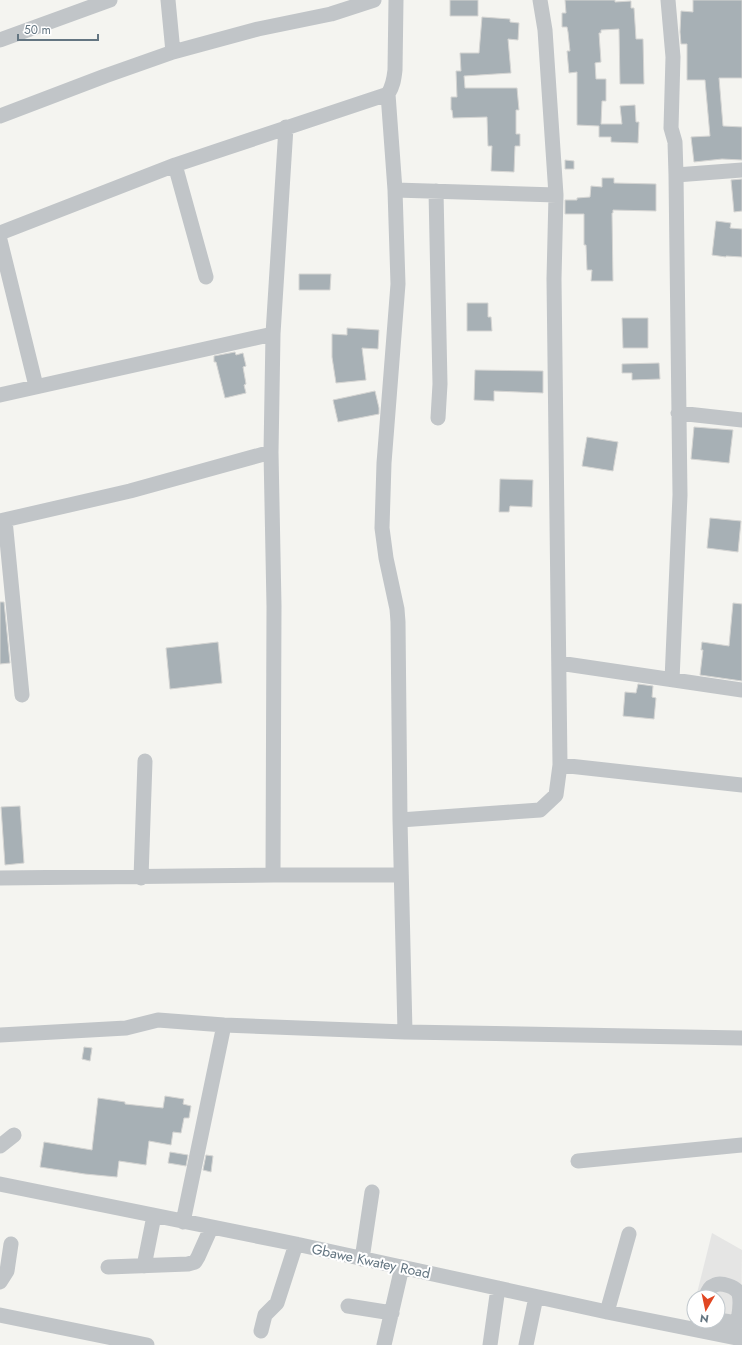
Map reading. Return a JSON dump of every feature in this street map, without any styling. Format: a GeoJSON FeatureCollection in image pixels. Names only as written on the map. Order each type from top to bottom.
{"type":"FeatureCollection","features":[{"type":"Feature","properties":{"kind":"street"},"geometry":{"type":"LineString","coordinates":[[0,40],[110,0]]}},
{"type":"Feature","properties":{"kind":"street"},"geometry":{"type":"LineString","coordinates":[[168,0],[173,52]]}},
{"type":"Feature","properties":{"kind":"street"},"geometry":{"type":"LineString","coordinates":[[0,116],[173,52],[258,29],[330,14],[374,0]]}},
{"type":"Feature","properties":{"kind":"street"},"geometry":{"type":"LineString","coordinates":[[396,0],[395,70],[394,81],[388,94],[396,190],[398,284],[384,464],[382,528],[383,542],[397,609],[398,622],[400,820],[405,1032]]}},
{"type":"Feature","properties":{"kind":"street"},"geometry":{"type":"LineString","coordinates":[[400,820],[540,810],[556,795],[560,765],[554,279],[556,195],[545,30],[540,0]]}},
{"type":"Feature","properties":{"kind":"street"},"geometry":{"type":"LineString","coordinates":[[668,0],[673,57],[671,128],[674,142],[676,175],[680,495],[672,680]]}},
{"type":"Feature","properties":{"kind":"street"},"geometry":{"type":"LineString","coordinates":[[0,233],[175,165],[388,94]]}},
{"type":"Feature","properties":{"kind":"street"},"geometry":{"type":"LineString","coordinates":[[273,875],[274,606],[271,452],[273,334],[286,127]]}},
{"type":"Feature","properties":{"kind":"street"},"geometry":{"type":"LineString","coordinates":[[175,165],[206,277]]}},
{"type":"Feature","properties":{"kind":"street"},"geometry":{"type":"LineString","coordinates":[[676,175],[742,170]]}},
{"type":"Feature","properties":{"kind":"street"},"geometry":{"type":"LineString","coordinates":[[396,190],[556,195]]}},
{"type":"Feature","properties":{"kind":"street"},"geometry":{"type":"LineString","coordinates":[[436,191],[440,384],[438,418]]}},
{"type":"Feature","properties":{"kind":"street"},"geometry":{"type":"LineString","coordinates":[[0,240],[36,386]]}},
{"type":"Feature","properties":{"kind":"street"},"geometry":{"type":"LineString","coordinates":[[0,395],[273,334]]}},
{"type":"Feature","properties":{"kind":"street"},"geometry":{"type":"LineString","coordinates":[[678,413],[742,420]]}},
{"type":"Feature","properties":{"kind":"street"},"geometry":{"type":"LineString","coordinates":[[22,695],[2,520],[130,491],[271,452]]}},
{"type":"Feature","properties":{"kind":"street"},"geometry":{"type":"LineString","coordinates":[[559,663],[742,690]]}},
{"type":"Feature","properties":{"kind":"street"},"geometry":{"type":"LineString","coordinates":[[141,878],[145,762]]}},
{"type":"Feature","properties":{"kind":"street"},"geometry":{"type":"LineString","coordinates":[[560,765],[742,785]]}},
{"type":"Feature","properties":{"kind":"street"},"geometry":{"type":"LineString","coordinates":[[0,878],[141,878],[273,875],[401,876]]}},
{"type":"Feature","properties":{"kind":"street"},"geometry":{"type":"LineString","coordinates":[[0,1035],[126,1028],[158,1020],[224,1026],[405,1032],[742,1038]]}},
{"type":"Feature","properties":{"kind":"street"},"geometry":{"type":"LineString","coordinates":[[183,1222],[224,1026]]}},
{"type":"Feature","properties":{"kind":"street"},"geometry":{"type":"LineString","coordinates":[[0,1146],[14,1135]]}},
{"type":"Feature","properties":{"kind":"street"},"geometry":{"type":"LineString","coordinates":[[578,1161],[742,1145]]}},
{"type":"Feature","properties":{"kind":"street","name":"Gbawe Kwatey Road"},"geometry":{"type":"LineString","coordinates":[[0,1184],[211,1228],[296,1244],[607,1312],[686,1323]]}},
{"type":"Feature","properties":{"kind":"street"},"geometry":{"type":"LineString","coordinates":[[362,1259],[372,1192]]}},
{"type":"Feature","properties":{"kind":"street"},"geometry":{"type":"LineString","coordinates":[[144,1266],[154,1216]]}},
{"type":"Feature","properties":{"kind":"street"},"geometry":{"type":"LineString","coordinates":[[108,1267],[188,1264],[195,1262],[211,1228]]}},
{"type":"Feature","properties":{"kind":"street"},"geometry":{"type":"LineString","coordinates":[[607,1312],[629,1234]]}},
{"type":"Feature","properties":{"kind":"street"},"geometry":{"type":"LineString","coordinates":[[0,1282],[7,1271],[11,1244]]}},
{"type":"Feature","properties":{"kind":"street"},"geometry":{"type":"LineString","coordinates":[[261,1331],[265,1315],[277,1303],[296,1244]]}},
{"type":"Feature","properties":{"kind":"street"},"geometry":{"type":"LineString","coordinates":[[384,1345],[402,1267]]}},
{"type":"Feature","properties":{"kind":"street"},"geometry":{"type":"LineString","coordinates":[[709,1289],[715,1284],[722,1284],[736,1288],[739,1292],[741,1300],[732,1336]]}},
{"type":"Feature","properties":{"kind":"street"},"geometry":{"type":"LineString","coordinates":[[490,1345],[498,1288]]}},
{"type":"Feature","properties":{"kind":"street"},"geometry":{"type":"LineString","coordinates":[[526,1345],[536,1297]]}},
{"type":"Feature","properties":{"kind":"street"},"geometry":{"type":"LineString","coordinates":[[348,1306],[392,1313]]}},
{"type":"Feature","properties":{"kind":"street"},"geometry":{"type":"LineString","coordinates":[[0,1315],[147,1345]]}},
{"type":"Feature","properties":{"kind":"street","name":"Gbawe Kwatey Road"},"geometry":{"type":"LineString","coordinates":[[710,1329],[732,1336]]}},
{"type":"Feature","properties":{"kind":"shaded area"},"geometry":{"type":"Polygon","coordinates":[[[712,1233],[742,1250],[741,1333],[724,1329],[726,1329],[726,1289],[698,1289],[712,1233]]]}},
{"type":"Feature","properties":{"kind":"building"},"geometry":{"type":"Polygon","coordinates":[[[450,0],[478,0],[478,16],[450,16],[450,0]]]}},
{"type":"Feature","properties":{"kind":"building"},"geometry":{"type":"Polygon","coordinates":[[[565,0],[615,0],[615,2],[631,1],[631,8],[634,8],[636,39],[643,39],[644,84],[620,84],[619,29],[601,30],[601,33],[599,33],[601,62],[595,63],[596,79],[606,79],[606,101],[602,101],[601,124],[622,124],[620,106],[635,105],[636,122],[639,122],[638,143],[611,142],[611,137],[599,137],[599,126],[577,125],[577,72],[569,73],[567,51],[570,51],[568,32],[567,27],[562,27],[562,13],[566,13],[565,0]]]}},
{"type":"Feature","properties":{"kind":"building"},"geometry":{"type":"Polygon","coordinates":[[[693,0],[742,0],[742,78],[719,78],[723,126],[742,127],[742,160],[722,159],[694,162],[691,137],[710,136],[705,80],[687,80],[687,44],[681,44],[681,11],[693,12],[693,0]]]}},
{"type":"Feature","properties":{"kind":"building"},"geometry":{"type":"Polygon","coordinates":[[[482,17],[510,19],[510,22],[519,23],[518,40],[508,39],[511,73],[464,76],[465,88],[517,88],[519,110],[516,110],[516,134],[520,134],[520,146],[515,146],[514,172],[491,171],[492,146],[488,146],[487,117],[453,118],[451,110],[451,97],[457,97],[456,71],[461,71],[460,53],[479,53],[482,17]]]}},
{"type":"Feature","properties":{"kind":"building"},"geometry":{"type":"Polygon","coordinates":[[[565,160],[574,161],[574,169],[565,169],[565,160]]]}},
{"type":"Feature","properties":{"kind":"building"},"geometry":{"type":"Polygon","coordinates":[[[602,178],[614,178],[614,183],[656,184],[656,211],[613,210],[613,281],[591,281],[592,270],[587,270],[586,245],[584,245],[584,214],[565,214],[565,200],[577,200],[577,198],[590,197],[591,186],[602,187],[602,178]]]}},
{"type":"Feature","properties":{"kind":"building"},"geometry":{"type":"Polygon","coordinates":[[[742,179],[742,211],[734,212],[731,180],[742,179]]]}},
{"type":"Feature","properties":{"kind":"building"},"geometry":{"type":"Polygon","coordinates":[[[716,221],[731,223],[730,228],[742,229],[742,257],[712,255],[716,221]]]}},
{"type":"Feature","properties":{"kind":"building"},"geometry":{"type":"Polygon","coordinates":[[[299,274],[331,274],[330,290],[299,290],[299,274]]]}},
{"type":"Feature","properties":{"kind":"building"},"geometry":{"type":"Polygon","coordinates":[[[467,303],[488,303],[488,317],[491,317],[492,331],[467,331],[467,303]]]}},
{"type":"Feature","properties":{"kind":"building"},"geometry":{"type":"Polygon","coordinates":[[[622,318],[648,318],[648,348],[623,348],[622,318]]]}},
{"type":"Feature","properties":{"kind":"building"},"geometry":{"type":"Polygon","coordinates":[[[347,328],[379,330],[378,349],[362,348],[366,380],[336,383],[332,357],[332,334],[347,335],[347,328]]]}},
{"type":"Feature","properties":{"kind":"building"},"geometry":{"type":"Polygon","coordinates":[[[235,352],[236,355],[243,353],[246,366],[243,367],[246,393],[225,398],[216,362],[214,362],[214,356],[235,352]]]}},
{"type":"Feature","properties":{"kind":"building"},"geometry":{"type":"Polygon","coordinates":[[[659,363],[660,379],[632,380],[632,373],[622,373],[622,364],[659,363]]]}},
{"type":"Feature","properties":{"kind":"building"},"geometry":{"type":"Polygon","coordinates":[[[475,370],[543,371],[543,393],[494,391],[494,401],[474,400],[475,370]]]}},
{"type":"Feature","properties":{"kind":"building"},"geometry":{"type":"Polygon","coordinates":[[[375,391],[379,414],[338,422],[333,400],[375,391]]]}},
{"type":"Feature","properties":{"kind":"building"},"geometry":{"type":"Polygon","coordinates":[[[694,427],[733,430],[729,463],[691,459],[694,427]]]}},
{"type":"Feature","properties":{"kind":"building"},"geometry":{"type":"Polygon","coordinates":[[[587,437],[618,442],[613,471],[582,466],[587,437]]]}},
{"type":"Feature","properties":{"kind":"building"},"geometry":{"type":"Polygon","coordinates":[[[500,479],[533,480],[532,507],[510,506],[509,512],[499,512],[500,479]]]}},
{"type":"Feature","properties":{"kind":"building"},"geometry":{"type":"Polygon","coordinates":[[[710,518],[741,521],[738,552],[707,548],[710,518]]]}},
{"type":"Feature","properties":{"kind":"building"},"geometry":{"type":"Polygon","coordinates":[[[0,602],[4,602],[10,663],[0,664],[0,602]]]}},
{"type":"Feature","properties":{"kind":"building"},"geometry":{"type":"Polygon","coordinates":[[[733,603],[742,604],[742,681],[700,675],[703,650],[701,650],[702,642],[729,646],[733,603]]]}},
{"type":"Feature","properties":{"kind":"building"},"geometry":{"type":"Polygon","coordinates":[[[218,642],[222,683],[170,689],[166,648],[218,642]]]}},
{"type":"Feature","properties":{"kind":"building"},"geometry":{"type":"Polygon","coordinates":[[[638,684],[653,686],[652,697],[656,698],[654,719],[623,716],[625,692],[636,693],[638,684]]]}},
{"type":"Feature","properties":{"kind":"building"},"geometry":{"type":"Polygon","coordinates":[[[20,806],[24,863],[5,865],[1,807],[20,806]]]}},
{"type":"Feature","properties":{"kind":"building"},"geometry":{"type":"Polygon","coordinates":[[[84,1047],[92,1048],[90,1061],[82,1059],[84,1047]]]}},
{"type":"Feature","properties":{"kind":"building"},"geometry":{"type":"Polygon","coordinates":[[[165,1096],[184,1099],[183,1104],[191,1106],[189,1118],[184,1118],[181,1133],[173,1132],[171,1145],[149,1141],[146,1165],[119,1161],[117,1177],[40,1167],[44,1142],[92,1150],[98,1098],[125,1102],[125,1104],[163,1108],[165,1096]]]}},
{"type":"Feature","properties":{"kind":"building"},"geometry":{"type":"Polygon","coordinates":[[[170,1152],[188,1155],[186,1166],[168,1163],[170,1152]]]}},
{"type":"Feature","properties":{"kind":"building"},"geometry":{"type":"Polygon","coordinates":[[[206,1155],[213,1156],[211,1172],[203,1170],[206,1155]]]}}]}
